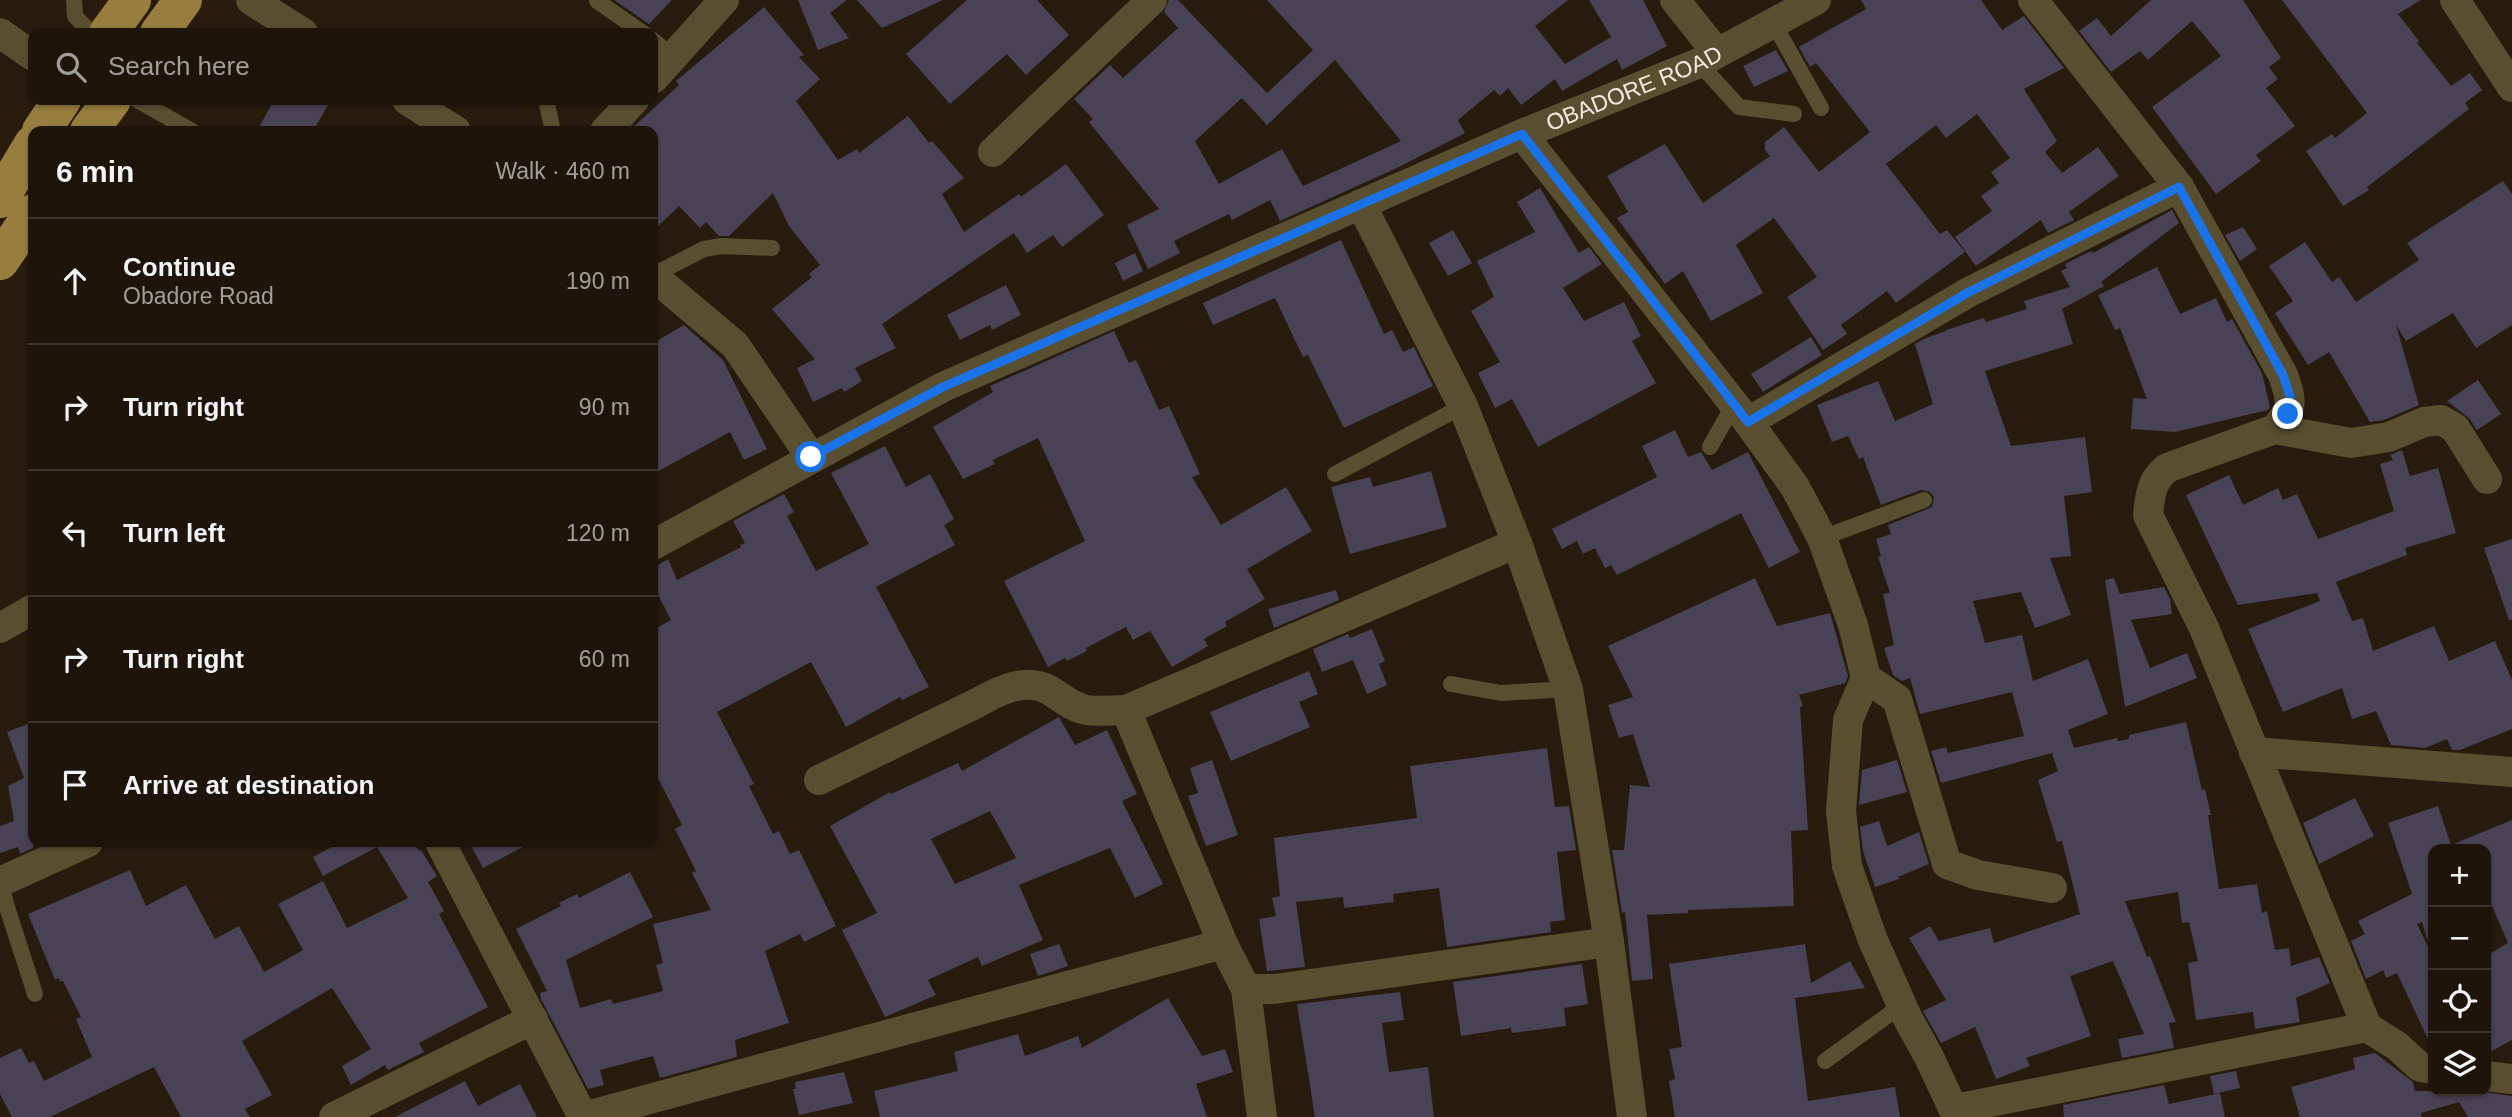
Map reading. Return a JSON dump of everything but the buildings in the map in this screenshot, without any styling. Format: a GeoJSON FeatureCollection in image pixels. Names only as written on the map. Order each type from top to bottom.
{"type":"FeatureCollection","features":[{"type":"Feature","properties":{"kind":"main road"},"geometry":{"type":"LineString","coordinates":[[112,28],[132,0]]}},
{"type":"Feature","properties":{"kind":"main road"},"geometry":{"type":"LineString","coordinates":[[163,28],[183,0]]}},
{"type":"Feature","properties":{"kind":"main road"},"geometry":{"type":"LineString","coordinates":[[44,126],[59,105]]}},
{"type":"Feature","properties":{"kind":"main road"},"geometry":{"type":"LineString","coordinates":[[93,126],[108,105]]}},
{"type":"Feature","properties":{"kind":"main road"},"geometry":{"type":"LineString","coordinates":[[0,199],[28,152]]}},
{"type":"Feature","properties":{"kind":"main road"},"geometry":{"type":"LineString","coordinates":[[0,261],[28,220]]}},
{"type":"Feature","properties":{"kind":"street"},"geometry":{"type":"LineString","coordinates":[[251,0],[295,28]]}},
{"type":"Feature","properties":{"kind":"street"},"geometry":{"type":"LineString","coordinates":[[663,48],[724,0]]}},
{"type":"Feature","properties":{"kind":"street"},"geometry":{"type":"LineString","coordinates":[[993,152],[1152,0]]}},
{"type":"Feature","properties":{"kind":"street"},"geometry":{"type":"LineString","coordinates":[[1675,0],[1708,58]]}},
{"type":"Feature","properties":{"kind":"street","name":"OBADORE ROAD"},"geometry":{"type":"LineString","coordinates":[[658,542],[943,387],[1522,134],[1708,58],[1816,0]]}},
{"type":"Feature","properties":{"kind":"street"},"geometry":{"type":"LineString","coordinates":[[2033,0],[2179,187],[2283,375],[2290,396],[2288,414],[2275,429],[2168,468],[2156,477],[2148,515],[2204,628],[2367,1027],[2397,1046],[2420,1067],[2428,1068]]}},
{"type":"Feature","properties":{"kind":"street"},"geometry":{"type":"LineString","coordinates":[[2455,0],[2512,87]]}},
{"type":"Feature","properties":{"kind":"street"},"geometry":{"type":"LineString","coordinates":[[0,33],[28,53]]}},
{"type":"Feature","properties":{"kind":"street"},"geometry":{"type":"LineString","coordinates":[[415,105],[448,126]]}},
{"type":"Feature","properties":{"kind":"street"},"geometry":{"type":"LineString","coordinates":[[610,126],[629,105]]}},
{"type":"Feature","properties":{"kind":"street"},"geometry":{"type":"LineString","coordinates":[[1522,134],[1741,413],[1795,487],[1822,538],[1853,625],[1866,678],[1848,720],[1840,811],[1847,866],[1872,938],[1956,1113],[2367,1027]]}},
{"type":"Feature","properties":{"kind":"street"},"geometry":{"type":"LineString","coordinates":[[1741,413],[1969,292],[2179,187]]}},
{"type":"Feature","properties":{"kind":"street"},"geometry":{"type":"LineString","coordinates":[[1362,204],[1464,406],[1569,689],[1609,942],[1632,1117]]}},
{"type":"Feature","properties":{"kind":"street"},"geometry":{"type":"LineString","coordinates":[[658,280],[735,345],[811,457]]}},
{"type":"Feature","properties":{"kind":"street"},"geometry":{"type":"LineString","coordinates":[[2275,429],[2351,443],[2389,437],[2424,422],[2441,420],[2455,428],[2487,479]]}},
{"type":"Feature","properties":{"kind":"street"},"geometry":{"type":"LineString","coordinates":[[819,780],[1001,689],[1025,685],[1045,688],[1087,710],[1126,710],[1517,543]]}},
{"type":"Feature","properties":{"kind":"street"},"geometry":{"type":"LineString","coordinates":[[0,628],[28,612]]}},
{"type":"Feature","properties":{"kind":"street"},"geometry":{"type":"LineString","coordinates":[[1866,678],[1897,699],[1947,864],[1978,875],[2052,888]]}},
{"type":"Feature","properties":{"kind":"street"},"geometry":{"type":"LineString","coordinates":[[1126,710],[1223,944],[1246,989],[1262,1117]]}},
{"type":"Feature","properties":{"kind":"street"},"geometry":{"type":"LineString","coordinates":[[2254,752],[2512,772]]}},
{"type":"Feature","properties":{"kind":"street"},"geometry":{"type":"LineString","coordinates":[[0,882],[78,847]]}},
{"type":"Feature","properties":{"kind":"street"},"geometry":{"type":"LineString","coordinates":[[443,847],[583,1117],[1223,944]]}},
{"type":"Feature","properties":{"kind":"street"},"geometry":{"type":"LineString","coordinates":[[1246,989],[1275,989],[1609,942]]}},
{"type":"Feature","properties":{"kind":"street"},"geometry":{"type":"LineString","coordinates":[[334,1117],[533,1019]]}},
{"type":"Feature","properties":{"kind":"street"},"geometry":{"type":"LineString","coordinates":[[2491,1077],[2512,1079]]}},
{"type":"Feature","properties":{"kind":"lane"},"geometry":{"type":"LineString","coordinates":[[74,0],[75,16],[86,28]]}},
{"type":"Feature","properties":{"kind":"lane"},"geometry":{"type":"LineString","coordinates":[[597,1],[636,28]]}},
{"type":"Feature","properties":{"kind":"lane"},"geometry":{"type":"LineString","coordinates":[[1774,24],[1821,108]]}},
{"type":"Feature","properties":{"kind":"lane"},"geometry":{"type":"LineString","coordinates":[[1708,58],[1738,107],[1794,114]]}},
{"type":"Feature","properties":{"kind":"lane"},"geometry":{"type":"LineString","coordinates":[[146,105],[183,126]]}},
{"type":"Feature","properties":{"kind":"lane"},"geometry":{"type":"LineString","coordinates":[[547,105],[552,126]]}},
{"type":"Feature","properties":{"kind":"lane"},"geometry":{"type":"LineString","coordinates":[[658,273],[704,249],[722,246],[772,248]]}},
{"type":"Feature","properties":{"kind":"lane"},"geometry":{"type":"LineString","coordinates":[[1335,474],[1464,406]]}},
{"type":"Feature","properties":{"kind":"lane"},"geometry":{"type":"LineString","coordinates":[[1710,447],[1741,413]]}},
{"type":"Feature","properties":{"kind":"lane"},"geometry":{"type":"LineString","coordinates":[[1822,538],[1924,500]]}},
{"type":"Feature","properties":{"kind":"lane"},"geometry":{"type":"LineString","coordinates":[[1451,684],[1501,693],[1569,689]]}},
{"type":"Feature","properties":{"kind":"lane"},"geometry":{"type":"LineString","coordinates":[[0,882],[35,994]]}},
{"type":"Feature","properties":{"kind":"lane"},"geometry":{"type":"LineString","coordinates":[[1825,1061],[1902,1004]]}},
{"type":"Feature","properties":{"kind":"route"},"geometry":{"type":"LineString","coordinates":[[811,457],[943,387],[1522,134],[1748,422],[1969,292],[2179,187],[2283,375],[2290,396],[2288,414]]}}]}
